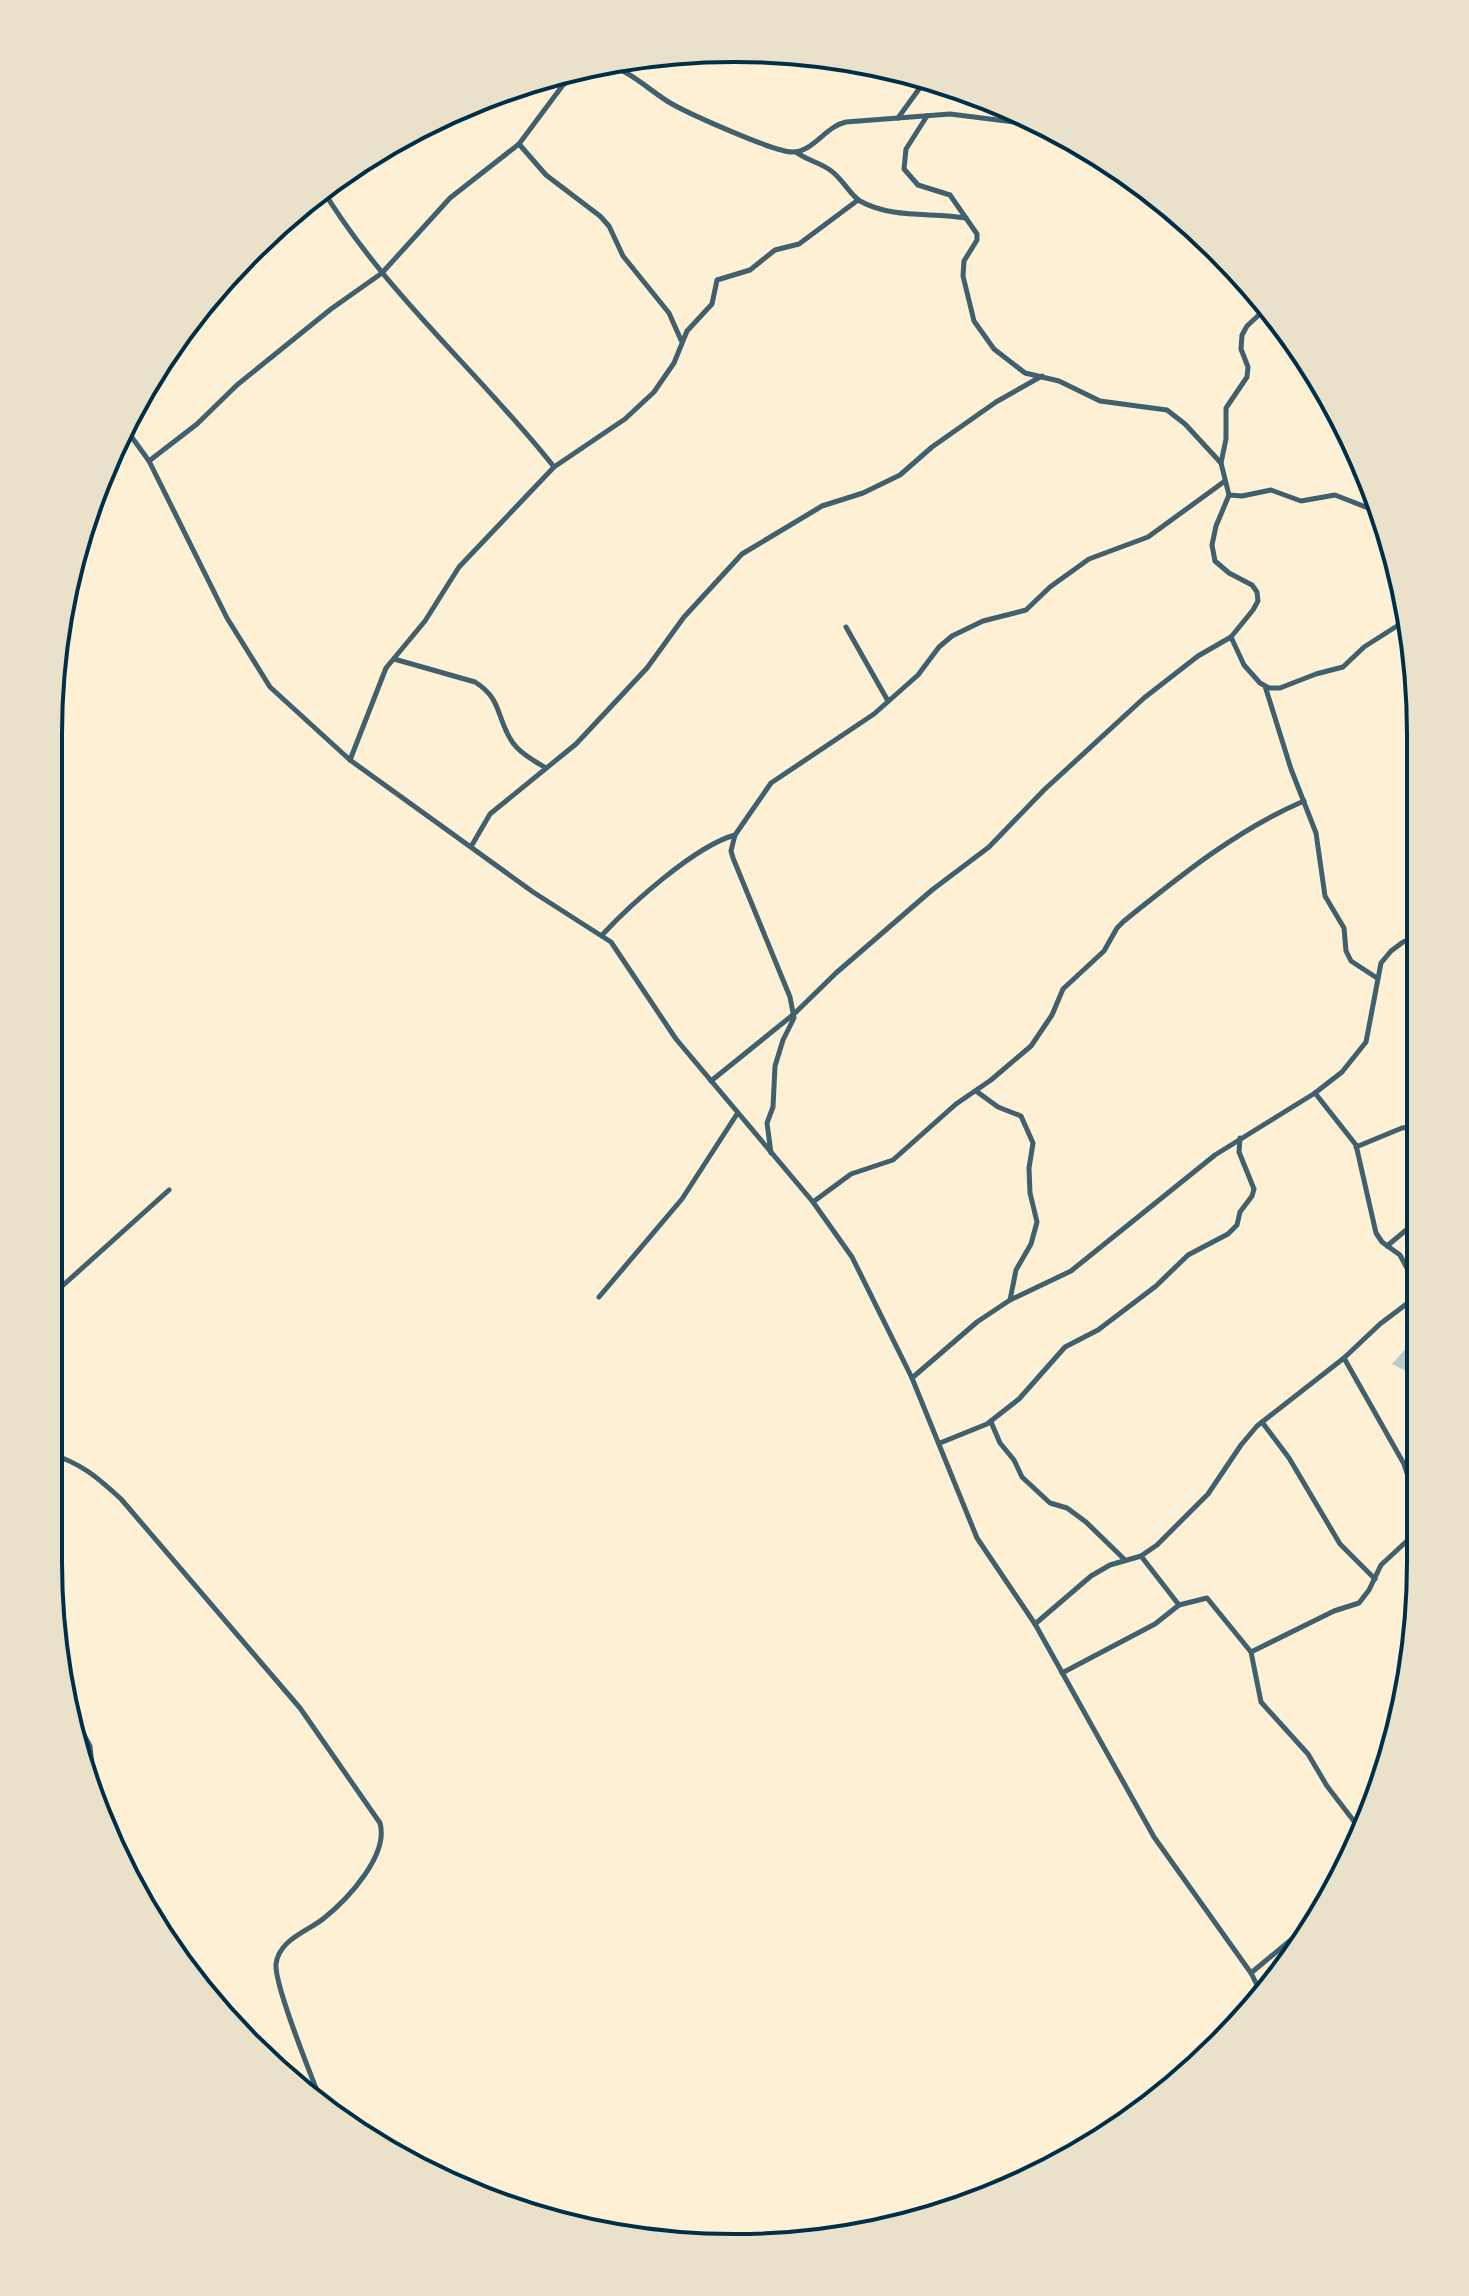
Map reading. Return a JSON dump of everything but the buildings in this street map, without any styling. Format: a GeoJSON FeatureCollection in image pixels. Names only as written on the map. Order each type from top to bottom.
{"type":"FeatureCollection","features":[{"type":"Feature","properties":{"kind":"street"},"geometry":{"type":"LineString","coordinates":[[623,72],[672,104],[761,143],[796,152],[824,166],[841,177],[858,200],[892,211],[966,218]]}},
{"type":"Feature","properties":{"kind":"street"},"geometry":{"type":"LineString","coordinates":[[149,461],[331,309],[382,273],[450,198],[519,144],[555,93],[565,84]]}},
{"type":"Feature","properties":{"kind":"street"},"geometry":{"type":"LineString","coordinates":[[898,118],[920,88]]}},
{"type":"Feature","properties":{"kind":"street"},"geometry":{"type":"LineString","coordinates":[[796,152],[840,123],[950,114],[1011,122]]}},
{"type":"Feature","properties":{"kind":"street"},"geometry":{"type":"LineString","coordinates":[[927,116],[906,149],[904,169],[918,185],[950,195],[978,238],[964,261],[966,291],[974,321],[994,349],[1025,373],[1042,376],[1111,404],[1167,410],[1185,424],[1221,463]]}},
{"type":"Feature","properties":{"kind":"street"},"geometry":{"type":"LineString","coordinates":[[519,144],[550,178],[609,226],[623,256],[669,313],[681,342]]}},
{"type":"Feature","properties":{"kind":"street"},"geometry":{"type":"LineString","coordinates":[[328,199],[352,237],[382,273],[554,467]]}},
{"type":"Feature","properties":{"kind":"street"},"geometry":{"type":"LineString","coordinates":[[350,760],[381,677],[425,621],[459,567],[554,467],[625,419],[654,392],[674,363],[681,342],[693,322],[712,304],[720,278],[750,270],[775,250],[799,244],[858,200]]}},
{"type":"Feature","properties":{"kind":"street"},"geometry":{"type":"LineString","coordinates":[[711,1081],[794,1014],[836,973],[922,899],[989,847],[1044,790],[1144,698],[1204,651],[1231,637],[1253,610],[1259,597],[1252,585],[1229,573],[1213,556],[1214,532],[1229,495],[1221,463],[1228,402],[1247,377],[1248,367],[1241,349],[1242,335],[1248,324],[1259,314]]}},
{"type":"Feature","properties":{"kind":"street"},"geometry":{"type":"LineString","coordinates":[[472,845],[490,814],[576,744],[742,554],[822,506],[863,493],[900,475],[932,447],[1006,396],[1042,376]]}},
{"type":"Feature","properties":{"kind":"street"},"geometry":{"type":"LineString","coordinates":[[131,436],[149,461],[227,618],[254,665],[286,704],[350,760],[472,845],[533,892],[603,934],[676,1039],[813,1202],[852,1257],[912,1378],[977,1538],[1035,1624],[1154,1837],[1257,1985]]}},
{"type":"Feature","properties":{"kind":"street"},"geometry":{"type":"LineString","coordinates":[[771,1153],[767,1123],[773,1107],[773,1073],[794,1014],[790,997],[736,869],[731,851],[735,835],[778,776],[823,749],[888,701],[918,675],[939,647],[952,636],[983,621],[1026,610],[1050,587],[1082,564],[1126,543],[1148,537],[1225,481]]}},
{"type":"Feature","properties":{"kind":"street"},"geometry":{"type":"LineString","coordinates":[[1229,495],[1242,496],[1271,490],[1301,501],[1335,495],[1367,508]]}},
{"type":"Feature","properties":{"kind":"street"},"geometry":{"type":"LineString","coordinates":[[1265,686],[1289,686],[1316,674],[1338,669],[1397,625]]}},
{"type":"Feature","properties":{"kind":"street"},"geometry":{"type":"LineString","coordinates":[[846,627],[888,701]]}},
{"type":"Feature","properties":{"kind":"street"},"geometry":{"type":"LineString","coordinates":[[1231,637],[1244,665],[1265,686],[1318,841],[1322,884],[1344,928],[1348,955],[1357,967],[1377,978]]}},
{"type":"Feature","properties":{"kind":"street"},"geometry":{"type":"LineString","coordinates":[[394,659],[475,682],[485,688],[496,701],[510,740],[546,768]]}},
{"type":"Feature","properties":{"kind":"street"},"geometry":{"type":"LineString","coordinates":[[813,1202],[851,1174],[893,1160],[956,1104],[1033,1044],[1052,1015],[1063,989],[1104,951],[1124,921],[1202,861],[1264,819],[1304,801]]}},
{"type":"Feature","properties":{"kind":"street"},"geometry":{"type":"LineString","coordinates":[[603,934],[628,907],[689,860],[735,835]]}},
{"type":"Feature","properties":{"kind":"street"},"geometry":{"type":"LineString","coordinates":[[912,1378],[977,1322],[1010,1300],[1071,1271],[1195,1170],[1240,1138],[1315,1093],[1342,1072],[1365,1045],[1381,963],[1391,951],[1407,940]]}},
{"type":"Feature","properties":{"kind":"street"},"geometry":{"type":"LineString","coordinates":[[976,1091],[998,1107],[1021,1116],[1033,1143],[1029,1168],[1030,1193],[1037,1222],[1031,1244],[1016,1270],[1010,1300]]}},
{"type":"Feature","properties":{"kind":"street"},"geometry":{"type":"LineString","coordinates":[[1315,1093],[1356,1147],[1376,1233],[1400,1255],[1407,1268]]}},
{"type":"Feature","properties":{"kind":"street"},"geometry":{"type":"LineString","coordinates":[[599,1297],[682,1199],[737,1114]]}},
{"type":"Feature","properties":{"kind":"street"},"geometry":{"type":"LineString","coordinates":[[1356,1147],[1407,1127]]}},
{"type":"Feature","properties":{"kind":"street"},"geometry":{"type":"LineString","coordinates":[[940,1443],[991,1422],[1019,1399],[1065,1347],[1094,1333],[1156,1286],[1188,1255],[1220,1240],[1234,1229],[1254,1189],[1239,1152],[1240,1138]]}},
{"type":"Feature","properties":{"kind":"street"},"geometry":{"type":"LineString","coordinates":[[62,1286],[169,1190]]}},
{"type":"Feature","properties":{"kind":"street"},"geometry":{"type":"LineString","coordinates":[[1387,1246],[1407,1229]]}},
{"type":"Feature","properties":{"kind":"street"},"geometry":{"type":"LineString","coordinates":[[1035,1624],[1091,1576],[1125,1559],[1141,1556],[1174,1530],[1208,1494],[1241,1445],[1262,1422],[1407,1304]]}},
{"type":"Feature","properties":{"kind":"street"},"geometry":{"type":"LineString","coordinates":[[1344,1358],[1407,1473]]}},
{"type":"Feature","properties":{"kind":"street"},"geometry":{"type":"LineString","coordinates":[[991,1422],[1000,1443],[1014,1460],[1022,1477],[1050,1503],[1067,1508],[1086,1522],[1125,1559]]}},
{"type":"Feature","properties":{"kind":"street"},"geometry":{"type":"LineString","coordinates":[[1262,1422],[1289,1458],[1340,1544],[1375,1579]]}},
{"type":"Feature","properties":{"kind":"street"},"geometry":{"type":"LineString","coordinates":[[62,1457],[90,1471],[129,1508],[300,1708],[380,1823],[382,1843],[369,1868],[323,1919],[284,1947],[276,1961],[280,1988],[317,2088]]}},
{"type":"Feature","properties":{"kind":"street"},"geometry":{"type":"LineString","coordinates":[[1251,1652],[1334,1611],[1355,1605],[1364,1598],[1381,1565],[1407,1541]]}},
{"type":"Feature","properties":{"kind":"street"},"geometry":{"type":"LineString","coordinates":[[1141,1556],[1179,1605]]}},
{"type":"Feature","properties":{"kind":"street"},"geometry":{"type":"LineString","coordinates":[[1062,1673],[1155,1624],[1179,1605],[1207,1598],[1251,1652],[1261,1702],[1308,1754],[1327,1786],[1355,1822]]}},
{"type":"Feature","properties":{"kind":"street"},"geometry":{"type":"LineString","coordinates":[[1251,1973],[1290,1941]]}},
{"type":"Feature","properties":{"kind":"shaded area"},"geometry":{"type":"Polygon","coordinates":[[[1407,1347],[1407,1372],[1392,1364],[1407,1347]]]}}]}
